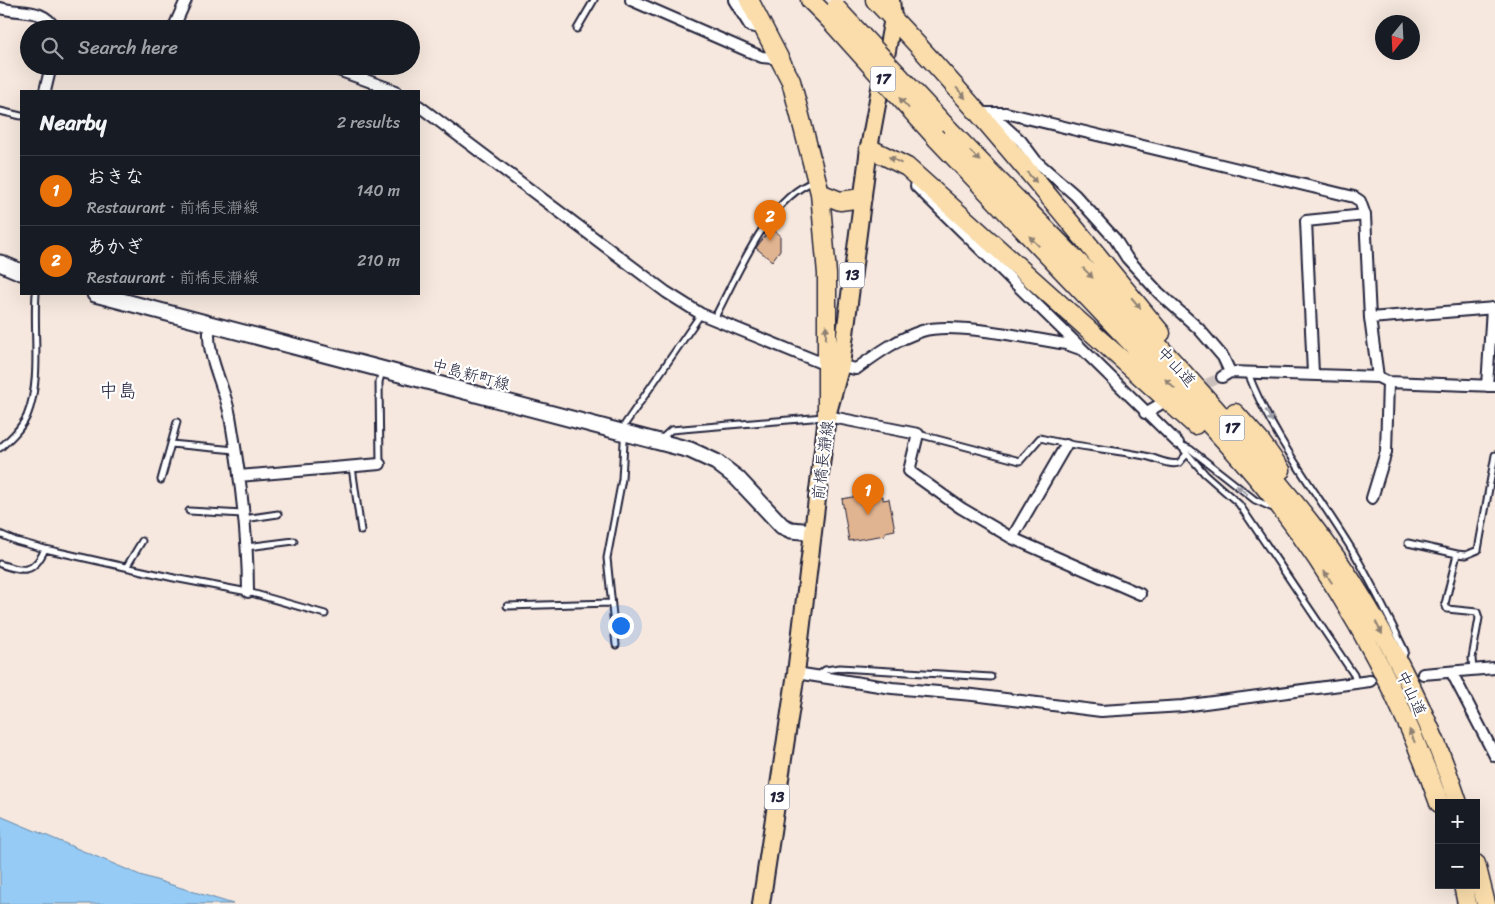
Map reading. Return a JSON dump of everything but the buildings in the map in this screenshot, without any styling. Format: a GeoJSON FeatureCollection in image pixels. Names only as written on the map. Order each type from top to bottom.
{"type":"FeatureCollection","features":[{"type":"Feature","properties":{"kind":"highway"},"geometry":{"type":"LineString","coordinates":[[749,0],[782,58],[791,81],[819,187],[833,364],[828,416]]}},
{"type":"Feature","properties":{"kind":"highway","name":"中山道"},"geometry":{"type":"LineString","coordinates":[[810,0],[831,9],[941,121],[1213,404],[1286,492],[1362,598],[1411,689],[1457,799]]}},
{"type":"Feature","properties":{"kind":"highway","name":"17"},"geometry":{"type":"LineString","coordinates":[[875,0],[985,113],[1162,334],[1261,442],[1325,530],[1362,598]]}},
{"type":"Feature","properties":{"kind":"highway","name":"中山道"},"geometry":{"type":"LineString","coordinates":[[831,9],[937,139],[1221,437],[1271,495],[1365,638],[1394,694],[1439,799]]}},
{"type":"Feature","properties":{"kind":"highway","name":"17"},"geometry":{"type":"LineString","coordinates":[[869,148],[908,167],[1271,495]]}},
{"type":"Feature","properties":{"kind":"highway"},"geometry":{"type":"LineString","coordinates":[[819,187],[840,201],[862,198]]}},
{"type":"Feature","properties":{"kind":"highway"},"geometry":{"type":"LineString","coordinates":[[1480,880],[1486,904]]}},
{"type":"Feature","properties":{"kind":"highway"},"geometry":{"type":"LineString","coordinates":[[1464,889],[1467,904]]}},
{"type":"Feature","properties":{"kind":"main road","name":"13"},"geometry":{"type":"LineString","coordinates":[[833,364],[893,18],[891,0]]}},
{"type":"Feature","properties":{"kind":"main road","name":"13"},"geometry":{"type":"LineString","coordinates":[[893,18],[904,0]]}},
{"type":"Feature","properties":{"kind":"main road"},"geometry":{"type":"LineString","coordinates":[[0,263],[20,268]]}},
{"type":"Feature","properties":{"kind":"main road","name":"中島新町線"},"geometry":{"type":"LineString","coordinates":[[99,295],[659,440],[690,450],[716,462],[747,487],[782,526],[791,530],[813,532]]}},
{"type":"Feature","properties":{"kind":"main road","name":"前橋長瀞線"},"geometry":{"type":"LineString","coordinates":[[761,904],[794,690],[828,416]]}},
{"type":"Feature","properties":{"kind":"street"},"geometry":{"type":"LineString","coordinates":[[177,20],[186,0]]}},
{"type":"Feature","properties":{"kind":"street"},"geometry":{"type":"LineString","coordinates":[[631,0],[762,57],[782,58]]}},
{"type":"Feature","properties":{"kind":"street"},"geometry":{"type":"LineString","coordinates":[[734,0],[750,26],[766,30]]}},
{"type":"Feature","properties":{"kind":"street"},"geometry":{"type":"LineString","coordinates":[[0,8],[40,14],[48,20]]}},
{"type":"Feature","properties":{"kind":"street"},"geometry":{"type":"LineString","coordinates":[[45,90],[49,75]]}},
{"type":"Feature","properties":{"kind":"street"},"geometry":{"type":"LineString","coordinates":[[352,75],[393,90]]}},
{"type":"Feature","properties":{"kind":"street"},"geometry":{"type":"LineString","coordinates":[[420,107],[666,292],[713,320],[819,362],[856,369],[891,344],[923,330],[954,328],[1066,344],[1083,350]]}},
{"type":"Feature","properties":{"kind":"street"},"geometry":{"type":"LineString","coordinates":[[985,113],[1006,113],[1354,197],[1360,201],[1365,215],[1370,318],[1383,380],[1386,452],[1372,498]]}},
{"type":"Feature","properties":{"kind":"street"},"geometry":{"type":"LineString","coordinates":[[985,113],[1021,141],[1036,161],[1082,202],[1115,238],[1126,258],[1159,293],[1199,329],[1223,357],[1226,374],[1248,372],[1313,373],[1383,380],[1491,386],[1493,308],[1370,318]]}},
{"type":"Feature","properties":{"kind":"street"},"geometry":{"type":"LineString","coordinates":[[916,186],[1145,413],[1178,443]]}},
{"type":"Feature","properties":{"kind":"street"},"geometry":{"type":"LineString","coordinates":[[1313,373],[1306,221],[1365,215]]}},
{"type":"Feature","properties":{"kind":"street"},"geometry":{"type":"LineString","coordinates":[[210,323],[209,341],[230,414],[239,476],[248,592]]}},
{"type":"Feature","properties":{"kind":"street"},"geometry":{"type":"LineString","coordinates":[[1145,413],[1159,405]]}},
{"type":"Feature","properties":{"kind":"street"},"geometry":{"type":"LineString","coordinates":[[828,416],[918,434],[909,471],[961,508],[1012,538],[1140,594]]}},
{"type":"Feature","properties":{"kind":"street"},"geometry":{"type":"LineString","coordinates":[[1012,538],[1066,445]]}},
{"type":"Feature","properties":{"kind":"street"},"geometry":{"type":"LineString","coordinates":[[239,476],[352,468],[380,464]]}},
{"type":"Feature","properties":{"kind":"street"},"geometry":{"type":"LineString","coordinates":[[1423,674],[1495,668]]}},
{"type":"Feature","properties":{"kind":"street"},"geometry":{"type":"LineString","coordinates":[[796,673],[892,688],[973,695],[1101,711],[1183,706],[1370,681]]}},
{"type":"Feature","properties":{"kind":"street"},"geometry":{"type":"LineString","coordinates":[[1452,673],[1495,756]]}},
{"type":"Feature","properties":{"kind":"lane"},"geometry":{"type":"LineString","coordinates":[[577,29],[594,0]]}},
{"type":"Feature","properties":{"kind":"lane"},"geometry":{"type":"LineString","coordinates":[[0,110],[20,116]]}},
{"type":"Feature","properties":{"kind":"lane"},"geometry":{"type":"LineString","coordinates":[[713,320],[758,234],[776,210],[805,186],[819,187]]}},
{"type":"Feature","properties":{"kind":"lane"},"geometry":{"type":"LineString","coordinates":[[0,448],[21,427],[27,415],[35,375],[36,295]]}},
{"type":"Feature","properties":{"kind":"lane"},"geometry":{"type":"LineString","coordinates":[[616,645],[607,558],[622,479],[626,424],[701,314]]}},
{"type":"Feature","properties":{"kind":"lane"},"geometry":{"type":"LineString","coordinates":[[380,464],[379,382],[382,368]]}},
{"type":"Feature","properties":{"kind":"lane"},"geometry":{"type":"LineString","coordinates":[[1248,372],[1256,393],[1318,498],[1354,553],[1382,605],[1405,651],[1399,666]]}},
{"type":"Feature","properties":{"kind":"lane"},"geometry":{"type":"LineString","coordinates":[[659,440],[671,430],[828,416]]}},
{"type":"Feature","properties":{"kind":"lane"},"geometry":{"type":"LineString","coordinates":[[161,480],[177,422]]}},
{"type":"Feature","properties":{"kind":"lane"},"geometry":{"type":"LineString","coordinates":[[918,434],[1020,461],[1040,438],[1066,445],[1145,456],[1174,464],[1179,463],[1186,455]]}},
{"type":"Feature","properties":{"kind":"lane"},"geometry":{"type":"LineString","coordinates":[[1178,443],[1186,455],[1239,504],[1276,556],[1354,675],[1356,683]]}},
{"type":"Feature","properties":{"kind":"lane"},"geometry":{"type":"LineString","coordinates":[[1178,443],[1190,449],[1255,500],[1284,514]]}},
{"type":"Feature","properties":{"kind":"lane"},"geometry":{"type":"LineString","coordinates":[[171,444],[235,450]]}},
{"type":"Feature","properties":{"kind":"lane"},"geometry":{"type":"LineString","coordinates":[[1408,544],[1466,555],[1478,550],[1495,456]]}},
{"type":"Feature","properties":{"kind":"lane"},"geometry":{"type":"LineString","coordinates":[[352,468],[361,531]]}},
{"type":"Feature","properties":{"kind":"lane"},"geometry":{"type":"LineString","coordinates":[[189,511],[243,516],[278,514]]}},
{"type":"Feature","properties":{"kind":"lane"},"geometry":{"type":"LineString","coordinates":[[0,534],[16,541],[45,549],[174,578],[248,592],[325,614]]}},
{"type":"Feature","properties":{"kind":"lane"},"geometry":{"type":"LineString","coordinates":[[127,566],[142,541]]}},
{"type":"Feature","properties":{"kind":"lane"},"geometry":{"type":"LineString","coordinates":[[246,547],[294,541]]}},
{"type":"Feature","properties":{"kind":"lane"},"geometry":{"type":"LineString","coordinates":[[0,564],[15,569],[32,568],[40,561],[45,549]]}},
{"type":"Feature","properties":{"kind":"lane"},"geometry":{"type":"LineString","coordinates":[[1457,554],[1445,604],[1447,609],[1477,612],[1479,618],[1472,658],[1473,671]]}},
{"type":"Feature","properties":{"kind":"lane"},"geometry":{"type":"LineString","coordinates":[[507,606],[611,603]]}},
{"type":"Feature","properties":{"kind":"lane"},"geometry":{"type":"LineString","coordinates":[[816,676],[826,670],[840,668],[991,677]]}},
{"type":"Feature","properties":{"kind":"water"},"geometry":{"type":"Polygon","coordinates":[[[0,816],[140,875],[233,904],[0,904],[0,816]]]}},
{"type":"Feature","properties":{"kind":"tunnel"},"geometry":{"type":"LineString","coordinates":[[1193,390],[1222,377]]}},
{"type":"Feature","properties":{"kind":"place","name":"あかぎ"},"geometry":{"type":"Point","coordinates":[770,241]}},
{"type":"Feature","properties":{"kind":"place","name":"おきな"},"geometry":{"type":"Point","coordinates":[868,515]}},
{"type":"Feature","properties":{"kind":"district","name":"中島"},"geometry":{"type":"Point","coordinates":[118,390]}}]}
